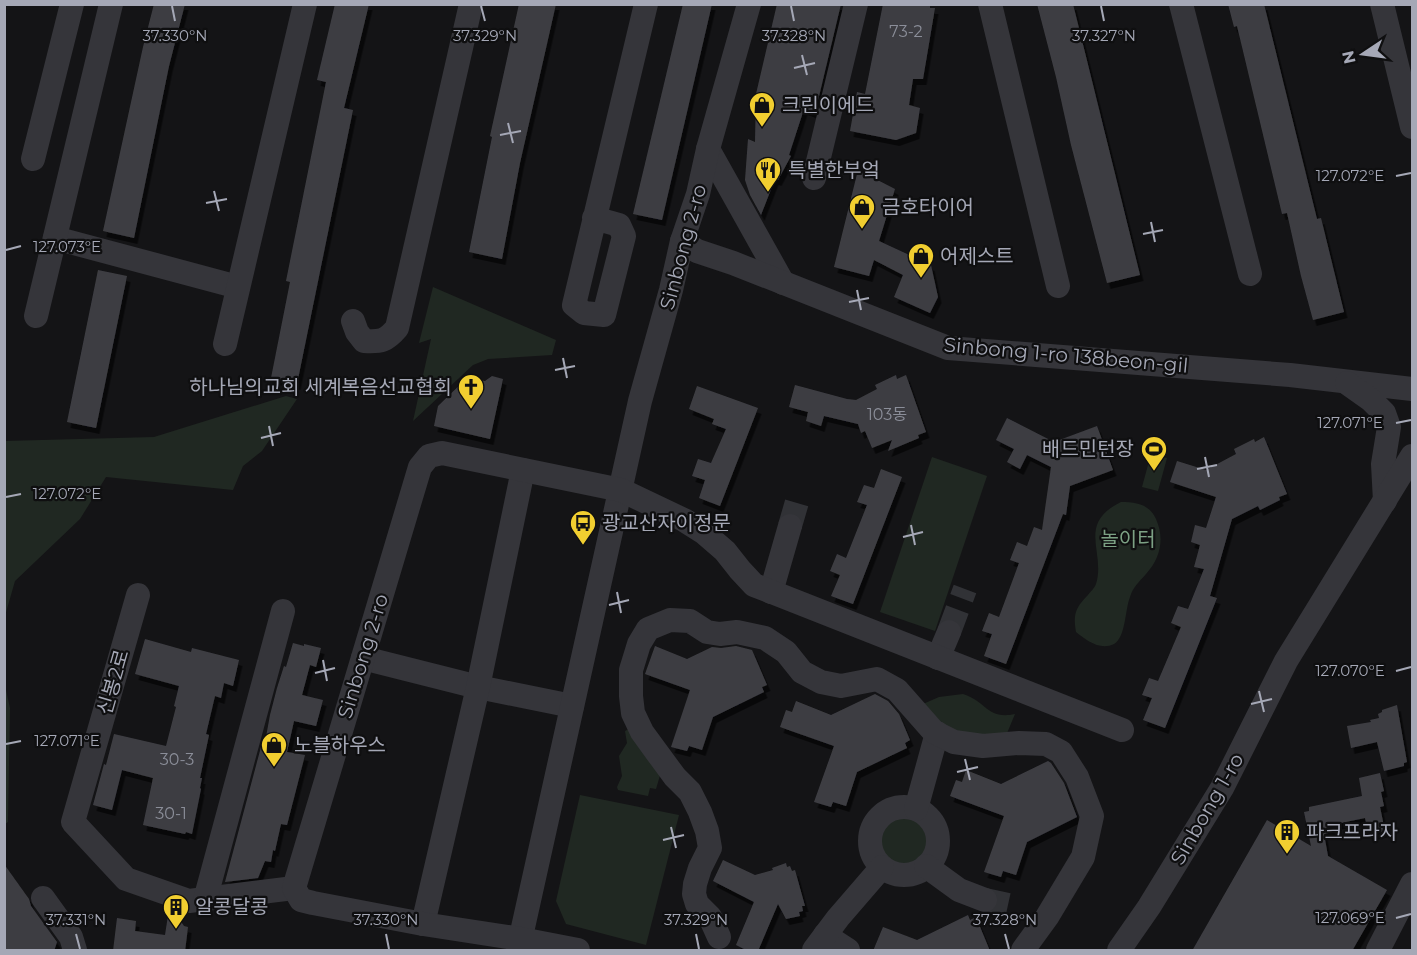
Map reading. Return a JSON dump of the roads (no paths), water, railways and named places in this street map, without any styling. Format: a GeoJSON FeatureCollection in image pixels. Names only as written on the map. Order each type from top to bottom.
{"type":"FeatureCollection","features":[{"type":"Feature","properties":{"kind":"street"},"geometry":{"type":"LineString","coordinates":[[33,159],[72,4]]}},
{"type":"Feature","properties":{"kind":"street"},"geometry":{"type":"LineString","coordinates":[[36,316],[111,4]]}},
{"type":"Feature","properties":{"kind":"street"},"geometry":{"type":"LineString","coordinates":[[225,344],[305,4]]}},
{"type":"Feature","properties":{"kind":"street"},"geometry":{"type":"LineString","coordinates":[[353,321],[364,341],[377,342],[388,338],[397,328],[471,4]]}},
{"type":"Feature","properties":{"kind":"street"},"geometry":{"type":"LineString","coordinates":[[594,218],[646,4]]}},
{"type":"Feature","properties":{"kind":"street","name":"Sinbong 2-ro"},"geometry":{"type":"LineString","coordinates":[[520,945],[640,401],[671,290],[682,241],[698,194],[708,149],[749,4]]}},
{"type":"Feature","properties":{"kind":"street"},"geometry":{"type":"LineString","coordinates":[[814,178],[856,4]]}},
{"type":"Feature","properties":{"kind":"street"},"geometry":{"type":"LineString","coordinates":[[990,4],[1058,286]]}},
{"type":"Feature","properties":{"kind":"street"},"geometry":{"type":"LineString","coordinates":[[1182,4],[1250,274]]}},
{"type":"Feature","properties":{"kind":"street"},"geometry":{"type":"LineString","coordinates":[[1382,4],[1413,127]]}},
{"type":"Feature","properties":{"kind":"street"},"geometry":{"type":"LineString","coordinates":[[45,112],[84,121]]}},
{"type":"Feature","properties":{"kind":"street"},"geometry":{"type":"LineString","coordinates":[[708,149],[783,283]]}},
{"type":"Feature","properties":{"kind":"street"},"geometry":{"type":"LineString","coordinates":[[55,238],[238,287]]}},
{"type":"Feature","properties":{"kind":"street","name":"Sinbong 1-ro 138beon-gil"},"geometry":{"type":"LineString","coordinates":[[682,241],[697,251],[948,348],[1290,375],[1403,388]]}},
{"type":"Feature","properties":{"kind":"street"},"geometry":{"type":"LineString","coordinates":[[1345,381],[1371,400],[1384,413],[1387,420],[1389,427],[1383,464],[1385,501]]}},
{"type":"Feature","properties":{"kind":"street","name":"Sinbong 2-ro"},"geometry":{"type":"LineString","coordinates":[[294,888],[420,467],[429,456],[442,453],[621,490]]}},
{"type":"Feature","properties":{"kind":"street","name":"Sinbong 1-ro"},"geometry":{"type":"LineString","coordinates":[[1119,951],[1149,907],[1222,788],[1286,661],[1413,456]]}},
{"type":"Feature","properties":{"kind":"street"},"geometry":{"type":"LineString","coordinates":[[423,924],[478,687],[523,470]]}},
{"type":"Feature","properties":{"kind":"street"},"geometry":{"type":"LineString","coordinates":[[621,490],[684,520],[703,532],[725,551],[754,585],[938,658],[1064,698],[1122,730]]}},
{"type":"Feature","properties":{"kind":"street"},"geometry":{"type":"LineString","coordinates":[[771,592],[790,526]]}},
{"type":"Feature","properties":{"kind":"street","name":"신봉2로"},"geometry":{"type":"LineString","coordinates":[[138,595],[73,822],[126,879],[189,901],[294,888]]}},
{"type":"Feature","properties":{"kind":"street"},"geometry":{"type":"LineString","coordinates":[[205,900],[283,611]]}},
{"type":"Feature","properties":{"kind":"street"},"geometry":{"type":"LineString","coordinates":[[719,937],[710,918],[697,904],[694,894],[700,868],[710,848],[700,812],[690,792],[675,777],[642,732],[633,713],[631,670],[639,644],[648,629],[670,620],[690,621],[707,632],[720,634],[737,632],[765,638],[786,652],[802,672],[821,682],[842,686],[877,680],[897,690],[937,733],[954,742],[983,746],[1019,743],[1046,744],[1061,752],[1077,777],[1092,816],[1083,857],[1047,917],[1023,951]]}},
{"type":"Feature","properties":{"kind":"street"},"geometry":{"type":"LineString","coordinates":[[938,658],[950,632]]}},
{"type":"Feature","properties":{"kind":"street"},"geometry":{"type":"LineString","coordinates":[[363,658],[478,687],[572,706]]}},
{"type":"Feature","properties":{"kind":"street"},"geometry":{"type":"LineString","coordinates":[[916,809],[937,733]]}},
{"type":"Feature","properties":{"kind":"street"},"geometry":{"type":"LineString","coordinates":[[904,807],[916,809],[933,823],[938,844],[935,854],[926,866],[912,874],[901,875],[882,867],[874,858],[870,846],[870,834],[882,814],[904,807]]}},
{"type":"Feature","properties":{"kind":"street"},"geometry":{"type":"LineString","coordinates":[[926,866],[959,890],[984,900]]}},
{"type":"Feature","properties":{"kind":"street"},"geometry":{"type":"LineString","coordinates":[[848,951],[820,943],[882,867]]}},
{"type":"Feature","properties":{"kind":"street"},"geometry":{"type":"LineString","coordinates":[[1378,951],[1413,884]]}},
{"type":"Feature","properties":{"kind":"street"},"geometry":{"type":"LineString","coordinates":[[294,888],[301,900],[520,945],[578,951]]}},
{"type":"Feature","properties":{"kind":"street"},"geometry":{"type":"LineString","coordinates":[[43,898],[71,937],[75,951]]}},
{"type":"Feature","properties":{"kind":"tunnel"},"geometry":{"type":"LineString","coordinates":[[790,526],[799,495]]}},
{"type":"Feature","properties":{"kind":"tunnel"},"geometry":{"type":"LineString","coordinates":[[949,632],[965,589]]}},
{"type":"Feature","properties":{"kind":"tunnel"},"geometry":{"type":"LineString","coordinates":[[985,900],[1008,905]]}},
{"type":"Feature","properties":{"kind":"place","name":"크린이에드"},"geometry":{"type":"Point","coordinates":[762,128]}},
{"type":"Feature","properties":{"kind":"place","name":"특별한부엌"},"geometry":{"type":"Point","coordinates":[768,193]}},
{"type":"Feature","properties":{"kind":"place","name":"금호타이어"},"geometry":{"type":"Point","coordinates":[862,230]}},
{"type":"Feature","properties":{"kind":"place","name":"어제스트"},"geometry":{"type":"Point","coordinates":[921,279]}},
{"type":"Feature","properties":{"kind":"place","name":"하나님의교회 세계복음선교협회"},"geometry":{"type":"Point","coordinates":[471,410]}},
{"type":"Feature","properties":{"kind":"place","name":"배드민턴장"},"geometry":{"type":"Point","coordinates":[1154,472]}},
{"type":"Feature","properties":{"kind":"place","name":"광교산자이정문"},"geometry":{"type":"Point","coordinates":[583,546]}},
{"type":"Feature","properties":{"kind":"place","name":"노블하우스"},"geometry":{"type":"Point","coordinates":[274,768]}},
{"type":"Feature","properties":{"kind":"place","name":"파크프라자"},"geometry":{"type":"Point","coordinates":[1287,855]}},
{"type":"Feature","properties":{"kind":"place","name":"알콩달콩"},"geometry":{"type":"Point","coordinates":[176,930]}},
{"type":"Feature","properties":{"kind":"park label","name":"놀이터"},"geometry":{"type":"Point","coordinates":[1128,539]}}]}
